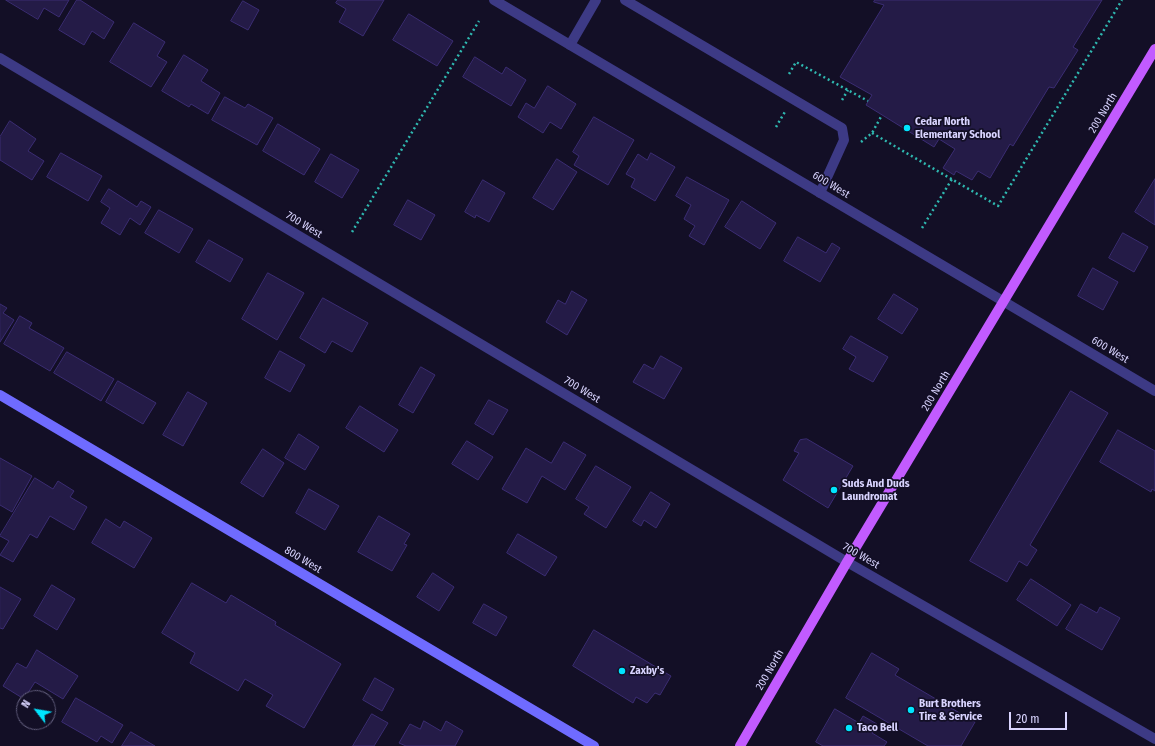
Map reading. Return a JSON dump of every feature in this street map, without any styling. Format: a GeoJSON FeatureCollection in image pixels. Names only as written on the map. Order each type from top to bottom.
{"type":"FeatureCollection","features":[{"type":"Feature","properties":{"kind":"main road","name":"200 North"},"geometry":{"type":"LineString","coordinates":[[740,746],[847,562],[1155,49]]}},
{"type":"Feature","properties":{"kind":"street","name":"600 West"},"geometry":{"type":"LineString","coordinates":[[494,0],[1155,391]]}},
{"type":"Feature","properties":{"kind":"street"},"geometry":{"type":"LineString","coordinates":[[570,45],[596,0]]}},
{"type":"Feature","properties":{"kind":"street"},"geometry":{"type":"LineString","coordinates":[[625,0],[842,128],[844,140],[820,193]]}},
{"type":"Feature","properties":{"kind":"street","name":"700 West"},"geometry":{"type":"LineString","coordinates":[[0,58],[847,562],[1155,739]]}},
{"type":"Feature","properties":{"kind":"street","name":"800 West"},"geometry":{"type":"LineString","coordinates":[[0,395],[594,746]]}},
{"type":"Feature","properties":{"kind":"path"},"geometry":{"type":"LineString","coordinates":[[872,133],[998,206],[1122,0]]}},
{"type":"Feature","properties":{"kind":"path"},"geometry":{"type":"LineString","coordinates":[[352,232],[479,21]]}},
{"type":"Feature","properties":{"kind":"path"},"geometry":{"type":"LineString","coordinates":[[789,74],[796,62],[868,101]]}},
{"type":"Feature","properties":{"kind":"path"},"geometry":{"type":"LineString","coordinates":[[842,100],[848,90]]}},
{"type":"Feature","properties":{"kind":"path"},"geometry":{"type":"LineString","coordinates":[[776,127],[793,100]]}},
{"type":"Feature","properties":{"kind":"path"},"geometry":{"type":"LineString","coordinates":[[861,142],[872,133],[882,115]]}},
{"type":"Feature","properties":{"kind":"path"},"geometry":{"type":"LineString","coordinates":[[922,228],[952,179]]}},
{"type":"Feature","properties":{"kind":"building"},"geometry":{"type":"Polygon","coordinates":[[[6,0],[69,0],[59,17],[44,8],[38,19],[6,0]]]}},
{"type":"Feature","properties":{"kind":"building"},"geometry":{"type":"Polygon","coordinates":[[[77,0],[80,0],[114,22],[104,39],[92,31],[84,45],[59,30],[77,0]]]}},
{"type":"Feature","properties":{"kind":"building"},"geometry":{"type":"Polygon","coordinates":[[[338,0],[384,0],[363,36],[339,22],[346,9],[336,3],[338,0]]]}},
{"type":"Feature","properties":{"kind":"building"},"geometry":{"type":"Polygon","coordinates":[[[875,0],[1102,0],[1073,47],[1078,50],[1054,88],[1049,87],[1013,146],[1010,144],[990,178],[978,171],[972,180],[956,171],[954,175],[943,168],[955,149],[939,139],[934,147],[866,105],[872,95],[840,77],[884,5],[874,2],[875,0]]]}},
{"type":"Feature","properties":{"kind":"building"},"geometry":{"type":"Polygon","coordinates":[[[243,1],[259,10],[248,30],[231,21],[243,1]]]}},
{"type":"Feature","properties":{"kind":"building"},"geometry":{"type":"Polygon","coordinates":[[[409,14],[453,41],[437,66],[393,40],[409,14]]]}},
{"type":"Feature","properties":{"kind":"building"},"geometry":{"type":"Polygon","coordinates":[[[134,23],[165,42],[157,56],[167,62],[151,87],[110,62],[134,23]]]}},
{"type":"Feature","properties":{"kind":"building"},"geometry":{"type":"Polygon","coordinates":[[[184,55],[208,70],[201,81],[220,93],[208,114],[191,104],[189,107],[162,91],[184,55]]]}},
{"type":"Feature","properties":{"kind":"building"},"geometry":{"type":"Polygon","coordinates":[[[475,57],[502,74],[506,67],[526,80],[511,106],[463,77],[475,57]]]}},
{"type":"Feature","properties":{"kind":"building"},"geometry":{"type":"Polygon","coordinates":[[[548,86],[576,104],[561,129],[550,122],[543,133],[518,117],[526,103],[534,108],[548,86]]]}},
{"type":"Feature","properties":{"kind":"building"},"geometry":{"type":"Polygon","coordinates":[[[225,97],[245,108],[248,104],[273,118],[257,145],[212,120],[225,97]]]}},
{"type":"Feature","properties":{"kind":"building"},"geometry":{"type":"Polygon","coordinates":[[[594,117],[634,140],[608,185],[574,165],[579,156],[573,152],[594,117]]]}},
{"type":"Feature","properties":{"kind":"building"},"geometry":{"type":"Polygon","coordinates":[[[10,121],[36,139],[28,151],[44,161],[32,180],[0,160],[0,137],[10,121]]]}},
{"type":"Feature","properties":{"kind":"building"},"geometry":{"type":"Polygon","coordinates":[[[278,124],[320,149],[304,175],[263,151],[278,124]]]}},
{"type":"Feature","properties":{"kind":"building"},"geometry":{"type":"Polygon","coordinates":[[[61,153],[102,176],[88,201],[47,177],[61,153]]]}},
{"type":"Feature","properties":{"kind":"building"},"geometry":{"type":"Polygon","coordinates":[[[651,153],[675,167],[655,201],[631,187],[635,179],[626,174],[638,154],[647,160],[651,153]]]}},
{"type":"Feature","properties":{"kind":"building"},"geometry":{"type":"Polygon","coordinates":[[[331,154],[359,170],[342,198],[315,182],[331,154]]]}},
{"type":"Feature","properties":{"kind":"building"},"geometry":{"type":"Polygon","coordinates":[[[557,159],[577,172],[553,210],[533,198],[557,159]]]}},
{"type":"Feature","properties":{"kind":"building"},"geometry":{"type":"Polygon","coordinates":[[[687,177],[729,200],[704,245],[689,236],[695,226],[684,219],[691,205],[676,196],[687,177]]]}},
{"type":"Feature","properties":{"kind":"building"},"geometry":{"type":"Polygon","coordinates":[[[1155,179],[1155,225],[1135,212],[1155,179]]]}},
{"type":"Feature","properties":{"kind":"building"},"geometry":{"type":"Polygon","coordinates":[[[483,180],[505,193],[489,222],[476,215],[475,218],[465,212],[483,180]]]}},
{"type":"Feature","properties":{"kind":"building"},"geometry":{"type":"Polygon","coordinates":[[[109,189],[137,207],[141,201],[151,207],[140,225],[130,218],[120,235],[101,223],[110,208],[101,202],[109,189]]]}},
{"type":"Feature","properties":{"kind":"building"},"geometry":{"type":"Polygon","coordinates":[[[408,200],[435,215],[421,240],[394,225],[408,200]]]}},
{"type":"Feature","properties":{"kind":"building"},"geometry":{"type":"Polygon","coordinates":[[[742,201],[776,223],[760,249],[725,227],[742,201]]]}},
{"type":"Feature","properties":{"kind":"building"},"geometry":{"type":"Polygon","coordinates":[[[159,210],[193,229],[179,253],[145,233],[159,210]]]}},
{"type":"Feature","properties":{"kind":"building"},"geometry":{"type":"Polygon","coordinates":[[[1123,233],[1148,247],[1134,272],[1109,258],[1123,233]]]}},
{"type":"Feature","properties":{"kind":"building"},"geometry":{"type":"Polygon","coordinates":[[[798,237],[826,253],[832,243],[840,248],[820,282],[784,261],[798,237]]]}},
{"type":"Feature","properties":{"kind":"building"},"geometry":{"type":"Polygon","coordinates":[[[209,240],[243,259],[230,282],[196,262],[209,240]]]}},
{"type":"Feature","properties":{"kind":"building"},"geometry":{"type":"Polygon","coordinates":[[[1093,268],[1118,282],[1103,310],[1078,296],[1093,268]]]}},
{"type":"Feature","properties":{"kind":"building"},"geometry":{"type":"Polygon","coordinates":[[[268,273],[304,293],[277,340],[242,319],[268,273]]]}},
{"type":"Feature","properties":{"kind":"building"},"geometry":{"type":"Polygon","coordinates":[[[572,291],[587,300],[567,335],[546,322],[558,300],[565,304],[572,291]]]}},
{"type":"Feature","properties":{"kind":"building"},"geometry":{"type":"Polygon","coordinates":[[[894,294],[918,309],[902,334],[878,319],[894,294]]]}},
{"type":"Feature","properties":{"kind":"building"},"geometry":{"type":"Polygon","coordinates":[[[323,298],[368,323],[352,352],[332,341],[325,353],[300,338],[323,298]]]}},
{"type":"Feature","properties":{"kind":"building"},"geometry":{"type":"Polygon","coordinates":[[[0,304],[7,308],[3,313],[14,320],[0,342],[0,304]]]}},
{"type":"Feature","properties":{"kind":"building"},"geometry":{"type":"Polygon","coordinates":[[[20,316],[32,323],[29,328],[64,348],[50,371],[4,344],[20,316]]]}},
{"type":"Feature","properties":{"kind":"building"},"geometry":{"type":"Polygon","coordinates":[[[851,336],[888,357],[873,382],[849,369],[856,357],[843,349],[851,336]]]}},
{"type":"Feature","properties":{"kind":"building"},"geometry":{"type":"Polygon","coordinates":[[[280,351],[305,365],[290,392],[265,378],[280,351]]]}},
{"type":"Feature","properties":{"kind":"building"},"geometry":{"type":"Polygon","coordinates":[[[67,352],[114,379],[101,401],[54,373],[67,352]]]}},
{"type":"Feature","properties":{"kind":"building"},"geometry":{"type":"Polygon","coordinates":[[[661,356],[682,368],[664,399],[633,382],[644,364],[653,369],[661,356]]]}},
{"type":"Feature","properties":{"kind":"building"},"geometry":{"type":"Polygon","coordinates":[[[421,367],[435,375],[413,413],[399,405],[421,367]]]}},
{"type":"Feature","properties":{"kind":"building"},"geometry":{"type":"Polygon","coordinates":[[[118,381],[156,403],[143,424],[106,402],[118,381]]]}},
{"type":"Feature","properties":{"kind":"building"},"geometry":{"type":"Polygon","coordinates":[[[1071,391],[1108,413],[1030,545],[1037,550],[1027,566],[1019,561],[1007,582],[970,561],[1071,391]]]}},
{"type":"Feature","properties":{"kind":"building"},"geometry":{"type":"Polygon","coordinates":[[[188,392],[207,403],[183,446],[163,435],[188,392]]]}},
{"type":"Feature","properties":{"kind":"building"},"geometry":{"type":"Polygon","coordinates":[[[489,400],[508,410],[493,435],[475,424],[489,400]]]}},
{"type":"Feature","properties":{"kind":"building"},"geometry":{"type":"Polygon","coordinates":[[[360,406],[398,430],[384,452],[346,428],[360,406]]]}},
{"type":"Feature","properties":{"kind":"building"},"geometry":{"type":"Polygon","coordinates":[[[1118,430],[1155,451],[1155,491],[1152,489],[1151,492],[1100,462],[1118,430]]]}},
{"type":"Feature","properties":{"kind":"building"},"geometry":{"type":"Polygon","coordinates":[[[299,434],[319,447],[305,470],[285,458],[299,434]]]}},
{"type":"Feature","properties":{"kind":"building"},"geometry":{"type":"Polygon","coordinates":[[[807,439],[853,466],[828,508],[783,480],[799,453],[794,451],[800,440],[807,439]]]}},
{"type":"Feature","properties":{"kind":"building"},"geometry":{"type":"Polygon","coordinates":[[[467,441],[493,457],[478,480],[452,464],[467,441]]]}},
{"type":"Feature","properties":{"kind":"building"},"geometry":{"type":"Polygon","coordinates":[[[564,442],[586,455],[565,490],[542,476],[527,503],[502,489],[526,448],[551,463],[564,442]]]}},
{"type":"Feature","properties":{"kind":"building"},"geometry":{"type":"Polygon","coordinates":[[[263,449],[284,463],[263,497],[241,483],[263,449]]]}},
{"type":"Feature","properties":{"kind":"building"},"geometry":{"type":"Polygon","coordinates":[[[0,458],[32,476],[12,512],[0,505],[0,458]]]}},
{"type":"Feature","properties":{"kind":"building"},"geometry":{"type":"Polygon","coordinates":[[[596,466],[631,487],[606,528],[584,514],[589,507],[576,499],[596,466]]]}},
{"type":"Feature","properties":{"kind":"building"},"geometry":{"type":"Polygon","coordinates":[[[35,478],[53,489],[58,481],[74,491],[70,497],[87,507],[74,530],[50,516],[37,538],[30,534],[13,562],[0,555],[9,541],[0,536],[35,478]]]}},
{"type":"Feature","properties":{"kind":"building"},"geometry":{"type":"Polygon","coordinates":[[[309,489],[339,506],[325,530],[296,513],[309,489]]]}},
{"type":"Feature","properties":{"kind":"building"},"geometry":{"type":"Polygon","coordinates":[[[651,492],[670,504],[656,528],[644,520],[641,526],[633,521],[651,492]]]}},
{"type":"Feature","properties":{"kind":"building"},"geometry":{"type":"Polygon","coordinates":[[[379,516],[410,534],[404,544],[407,545],[392,571],[358,552],[379,516]]]}},
{"type":"Feature","properties":{"kind":"building"},"geometry":{"type":"Polygon","coordinates":[[[106,519],[120,528],[124,521],[152,538],[134,568],[92,543],[106,519]]]}},
{"type":"Feature","properties":{"kind":"building"},"geometry":{"type":"Polygon","coordinates":[[[518,534],[557,557],[545,576],[507,553],[518,534]]]}},
{"type":"Feature","properties":{"kind":"building"},"geometry":{"type":"Polygon","coordinates":[[[433,573],[454,587],[439,611],[417,597],[433,573]]]}},
{"type":"Feature","properties":{"kind":"building"},"geometry":{"type":"Polygon","coordinates":[[[1031,579],[1071,605],[1057,626],[1017,600],[1031,579]]]}},
{"type":"Feature","properties":{"kind":"building"},"geometry":{"type":"Polygon","coordinates":[[[192,583],[226,603],[231,595],[276,622],[275,625],[341,664],[304,728],[266,706],[273,695],[245,679],[238,691],[190,663],[195,653],[162,633],[192,583]]]}},
{"type":"Feature","properties":{"kind":"building"},"geometry":{"type":"Polygon","coordinates":[[[52,585],[75,599],[57,630],[34,616],[52,585]]]}},
{"type":"Feature","properties":{"kind":"building"},"geometry":{"type":"Polygon","coordinates":[[[0,587],[21,599],[3,629],[0,628],[0,587]]]}},
{"type":"Feature","properties":{"kind":"building"},"geometry":{"type":"Polygon","coordinates":[[[484,604],[507,617],[496,636],[473,623],[484,604]]]}},
{"type":"Feature","properties":{"kind":"building"},"geometry":{"type":"Polygon","coordinates":[[[1081,604],[1097,613],[1100,607],[1120,618],[1102,650],[1066,629],[1081,604]]]}},
{"type":"Feature","properties":{"kind":"building","name":"Zaxby's"},"geometry":{"type":"Polygon","coordinates":[[[594,630],[671,676],[660,695],[655,693],[647,703],[636,697],[633,703],[573,666],[594,630]]]}},
{"type":"Feature","properties":{"kind":"building"},"geometry":{"type":"Polygon","coordinates":[[[37,650],[78,676],[63,699],[56,695],[56,690],[48,690],[35,682],[30,690],[16,690],[16,694],[3,686],[17,663],[26,668],[37,650]]]}},
{"type":"Feature","properties":{"kind":"building","name":"Burt Brothers Tire & Service"},"geometry":{"type":"Polygon","coordinates":[[[872,653],[899,669],[895,675],[975,722],[961,746],[928,746],[846,698],[872,653]]]}},
{"type":"Feature","properties":{"kind":"building"},"geometry":{"type":"Polygon","coordinates":[[[375,678],[394,689],[382,711],[363,700],[375,678]]]}},
{"type":"Feature","properties":{"kind":"building"},"geometry":{"type":"Polygon","coordinates":[[[76,698],[123,725],[112,743],[101,736],[97,742],[62,722],[76,698]]]}},
{"type":"Feature","properties":{"kind":"building","name":"Taco Bell"},"geometry":{"type":"Polygon","coordinates":[[[835,709],[859,723],[863,716],[877,724],[872,733],[887,742],[884,746],[823,746],[816,742],[835,709]]]}},
{"type":"Feature","properties":{"kind":"building"},"geometry":{"type":"Polygon","coordinates":[[[372,714],[388,723],[374,746],[353,746],[372,714]]]}},
{"type":"Feature","properties":{"kind":"building"},"geometry":{"type":"Polygon","coordinates":[[[424,721],[441,731],[446,721],[463,731],[455,746],[406,746],[399,743],[410,724],[420,729],[424,721]]]}},
{"type":"Feature","properties":{"kind":"building"},"geometry":{"type":"Polygon","coordinates":[[[131,732],[155,746],[122,746],[131,732]]]}},
{"type":"Feature","properties":{"kind":"place","name":"Cedar North Elementary School"},"geometry":{"type":"Point","coordinates":[907,128]}},
{"type":"Feature","properties":{"kind":"place","name":"Suds And Duds Laundromat"},"geometry":{"type":"Point","coordinates":[834,490]}},
{"type":"Feature","properties":{"kind":"place","name":"Zaxby's"},"geometry":{"type":"Point","coordinates":[622,671]}},
{"type":"Feature","properties":{"kind":"place","name":"Burt Brothers Tire & Service"},"geometry":{"type":"Point","coordinates":[911,710]}},
{"type":"Feature","properties":{"kind":"place","name":"Taco Bell"},"geometry":{"type":"Point","coordinates":[849,728]}}]}
